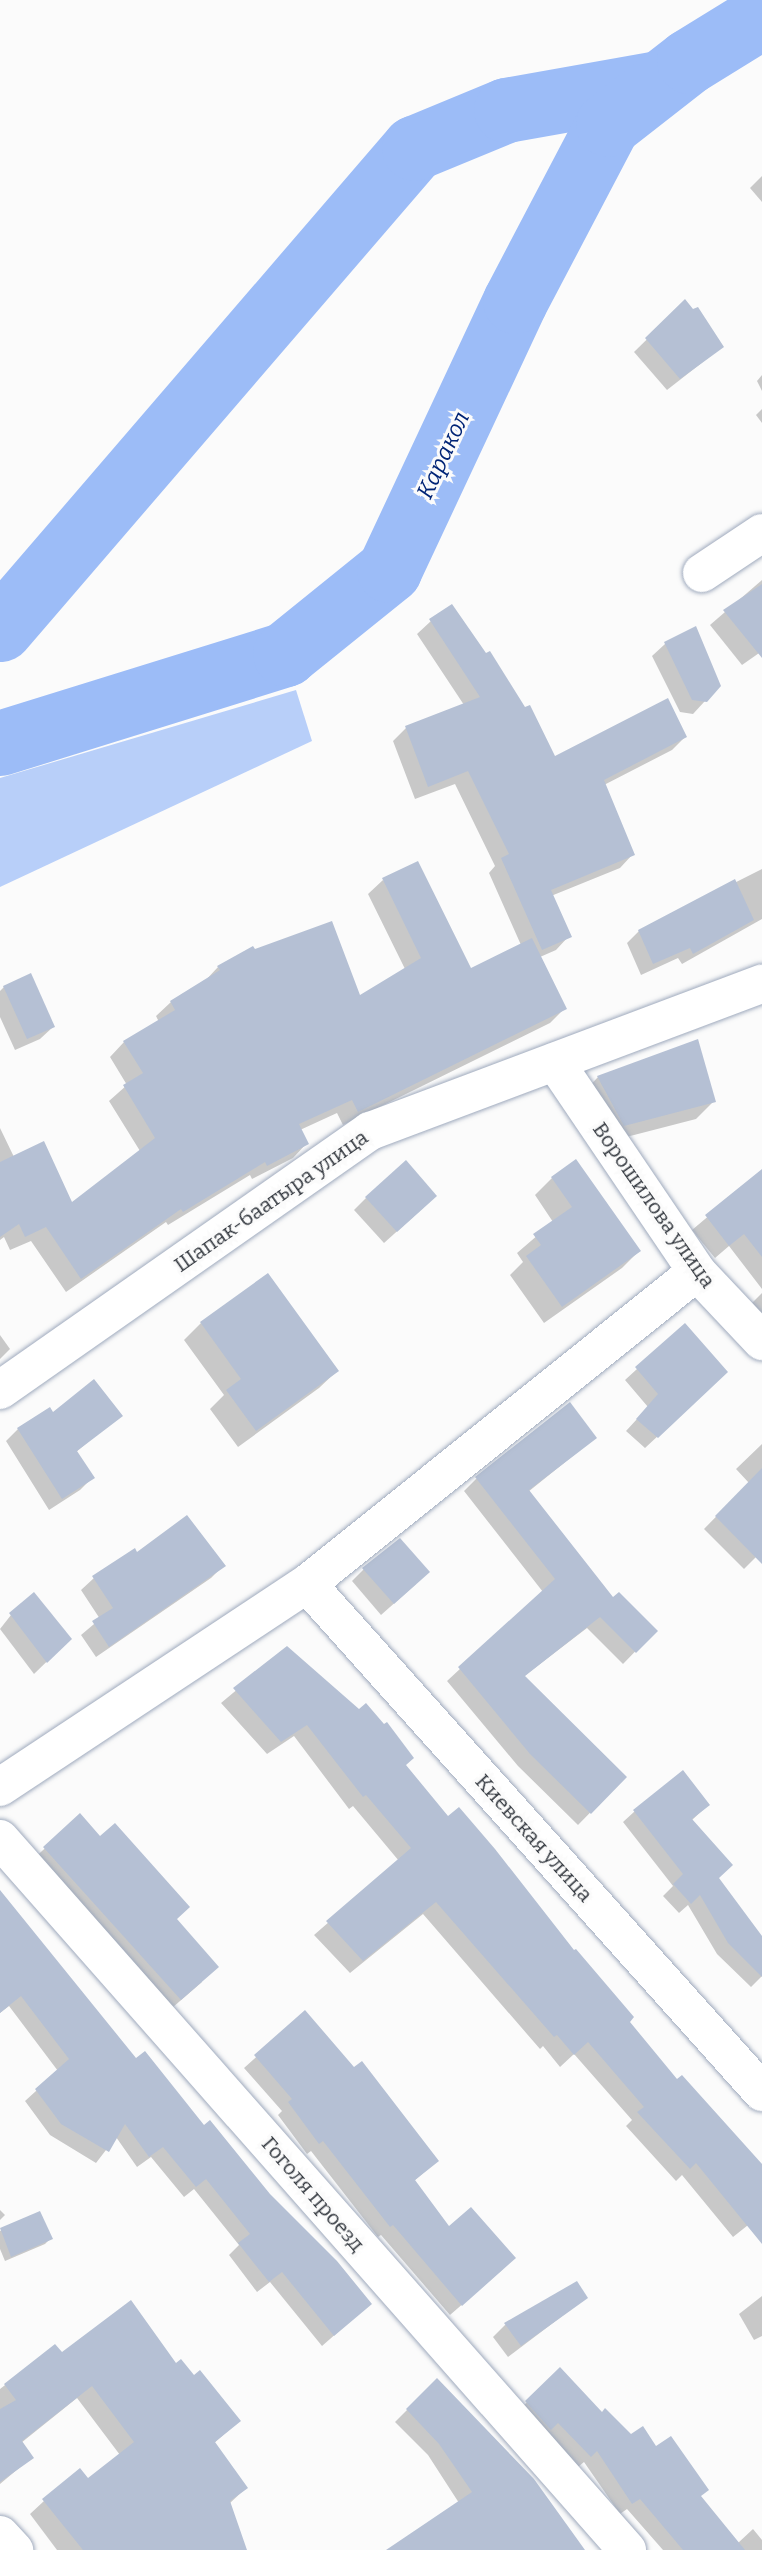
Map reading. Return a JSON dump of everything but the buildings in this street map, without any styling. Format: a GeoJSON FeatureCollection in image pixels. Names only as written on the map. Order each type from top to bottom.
{"type":"FeatureCollection","features":[{"type":"Feature","properties":{"kind":"street"},"geometry":{"type":"LineString","coordinates":[[702,573],[762,533]]}},
{"type":"Feature","properties":{"kind":"street","name":"Шапак-баатыра улица"},"geometry":{"type":"LineString","coordinates":[[0,1390],[370,1131],[762,984]]}},
{"type":"Feature","properties":{"kind":"street","name":"Ворошилова улица"},"geometry":{"type":"LineString","coordinates":[[555,1062],[697,1272],[762,1341]]}},
{"type":"Feature","properties":{"kind":"street"},"geometry":{"type":"LineString","coordinates":[[0,1787],[307,1584],[697,1272]]}},
{"type":"Feature","properties":{"kind":"street","name":"Киевская улица"},"geometry":{"type":"LineString","coordinates":[[307,1584],[762,2092]]}},
{"type":"Feature","properties":{"kind":"street","name":"Гоголя проезд"},"geometry":{"type":"LineString","coordinates":[[0,1839],[627,2550]]}},
{"type":"Feature","properties":{"kind":"street"},"geometry":{"type":"LineString","coordinates":[[0,2535],[14,2550]]}},
{"type":"Feature","properties":{"kind":"shaded area"},"geometry":{"type":"Polygon","coordinates":[[[296,690],[312,741],[0,887],[0,778],[296,690]]]}},
{"type":"Feature","properties":{"kind":"waterway","name":"Каракол"},"geometry":{"type":"LineString","coordinates":[[0,743],[285,654],[389,570],[515,301],[608,124],[689,61],[762,16]]}},
{"type":"Feature","properties":{"kind":"waterway"},"geometry":{"type":"LineString","coordinates":[[0,629],[414,148],[506,110],[657,83]]}}]}
